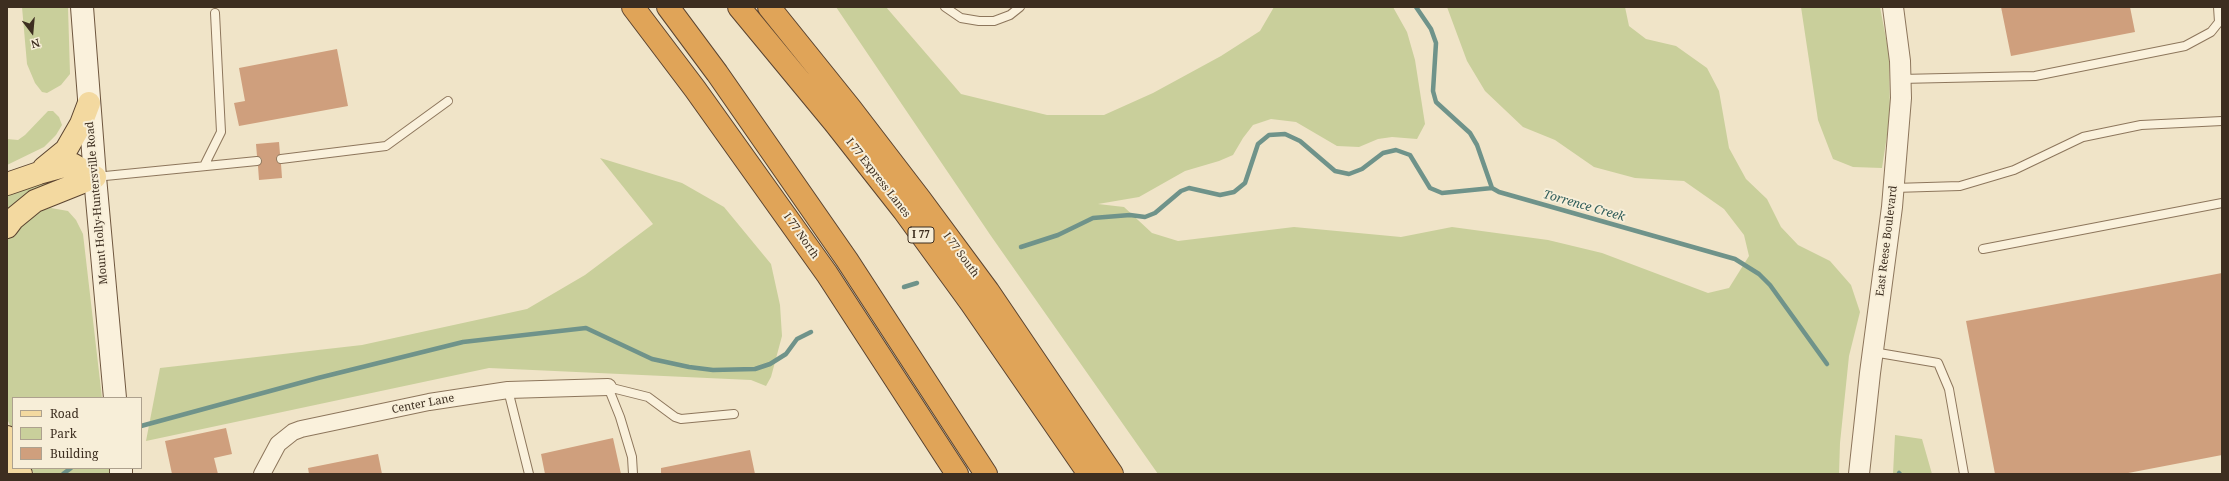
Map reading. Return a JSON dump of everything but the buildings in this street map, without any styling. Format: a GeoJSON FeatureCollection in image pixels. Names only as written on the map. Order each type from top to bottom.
{"type":"FeatureCollection","features":[{"type":"Feature","properties":{"kind":"highway","name":"I 77 North"},"geometry":{"type":"LineString","coordinates":[[633,7],[696,89],[827,274],[957,474]]}},
{"type":"Feature","properties":{"kind":"highway"},"geometry":{"type":"LineString","coordinates":[[668,7],[717,73],[847,260],[986,474]]}},
{"type":"Feature","properties":{"kind":"highway","name":"I 77 Express Lanes"},"geometry":{"type":"LineString","coordinates":[[738,7],[834,122],[904,211],[971,303],[1088,474]]}},
{"type":"Feature","properties":{"kind":"highway","name":"I 77 South"},"geometry":{"type":"LineString","coordinates":[[769,7],[851,108],[988,291],[1112,474]]}},
{"type":"Feature","properties":{"kind":"main road","name":"Mount Holly-Huntersville Road"},"geometry":{"type":"LineString","coordinates":[[82,7],[94,177],[115,397]]}},
{"type":"Feature","properties":{"kind":"main road"},"geometry":{"type":"LineString","coordinates":[[38,173],[66,150],[81,124],[89,103]]}},
{"type":"Feature","properties":{"kind":"main road"},"geometry":{"type":"LineString","coordinates":[[7,184],[38,173],[72,164],[94,177]]}},
{"type":"Feature","properties":{"kind":"main road"},"geometry":{"type":"LineString","coordinates":[[7,227],[35,201],[94,177]]}},
{"type":"Feature","properties":{"kind":"main road"},"geometry":{"type":"LineString","coordinates":[[7,437],[12,450]]}},
{"type":"Feature","properties":{"kind":"street","name":"East Reese Boulevard"},"geometry":{"type":"LineString","coordinates":[[1859,474],[1893,188],[1901,98],[1900,61],[1892,7]]}},
{"type":"Feature","properties":{"kind":"street","name":"Center Lane"},"geometry":{"type":"LineString","coordinates":[[262,474],[278,444],[293,432],[301,429],[429,402],[508,390],[608,387]]}},
{"type":"Feature","properties":{"kind":"lane"},"geometry":{"type":"LineString","coordinates":[[945,7],[961,18],[979,21],[994,21],[1010,15],[1020,7]]}},
{"type":"Feature","properties":{"kind":"lane"},"geometry":{"type":"LineString","coordinates":[[1900,79],[2035,76],[2185,46],[2200,40],[2211,32],[2219,22],[2218,7]]}},
{"type":"Feature","properties":{"kind":"lane"},"geometry":{"type":"LineString","coordinates":[[204,166],[220,132],[215,13]]}},
{"type":"Feature","properties":{"kind":"lane"},"geometry":{"type":"LineString","coordinates":[[281,159],[386,146],[448,101]]}},
{"type":"Feature","properties":{"kind":"lane"},"geometry":{"type":"LineString","coordinates":[[1893,188],[1960,186],[2014,170],[2083,136],[2141,125],[2222,121]]}},
{"type":"Feature","properties":{"kind":"lane"},"geometry":{"type":"LineString","coordinates":[[94,177],[257,161]]}},
{"type":"Feature","properties":{"kind":"lane"},"geometry":{"type":"LineString","coordinates":[[1983,249],[2222,203]]}},
{"type":"Feature","properties":{"kind":"lane"},"geometry":{"type":"LineString","coordinates":[[1873,352],[1938,363],[1949,389],[1964,474]]}},
{"type":"Feature","properties":{"kind":"lane"},"geometry":{"type":"LineString","coordinates":[[608,387],[648,397],[675,418],[681,419],[734,414]]}},
{"type":"Feature","properties":{"kind":"lane"},"geometry":{"type":"LineString","coordinates":[[608,387],[620,417],[632,456],[633,474]]}},
{"type":"Feature","properties":{"kind":"lane"},"geometry":{"type":"LineString","coordinates":[[508,390],[529,474]]}},
{"type":"Feature","properties":{"kind":"green space"},"geometry":{"type":"Polygon","coordinates":[[[22,7],[68,7],[70,74],[61,85],[47,93],[42,92],[35,83],[27,64],[22,7]]]}},
{"type":"Feature","properties":{"kind":"green space"},"geometry":{"type":"Polygon","coordinates":[[[836,7],[886,7],[961,94],[1047,115],[1104,115],[1153,93],[1221,56],[1260,31],[1274,7],[1393,7],[1407,32],[1415,60],[1425,124],[1417,139],[1392,137],[1378,139],[1359,147],[1337,146],[1296,122],[1271,119],[1253,125],[1233,155],[1219,161],[1185,171],[1139,197],[1098,204],[1124,207],[1152,233],[1178,241],[1294,227],[1401,237],[1452,227],[1548,240],[1602,253],[1708,293],[1729,288],[1749,256],[1744,235],[1724,209],[1684,181],[1635,178],[1594,167],[1555,140],[1523,127],[1485,91],[1467,61],[1447,7],[1625,7],[1629,26],[1646,39],[1676,46],[1707,68],[1719,91],[1729,148],[1746,179],[1767,199],[1781,227],[1798,245],[1830,261],[1851,285],[1860,312],[1849,356],[1840,443],[1839,474],[1158,474],[991,236],[836,7]]]}},
{"type":"Feature","properties":{"kind":"green space"},"geometry":{"type":"Polygon","coordinates":[[[1801,7],[1880,7],[1889,54],[1890,116],[1882,168],[1853,167],[1833,159],[1818,120],[1801,7]]]}},
{"type":"Feature","properties":{"kind":"green space"},"geometry":{"type":"Polygon","coordinates":[[[48,111],[53,111],[59,117],[62,125],[56,135],[44,147],[7,165],[7,139],[18,140],[25,135],[48,111]]]}},
{"type":"Feature","properties":{"kind":"green space"},"geometry":{"type":"Polygon","coordinates":[[[600,158],[682,183],[724,207],[771,264],[780,305],[782,336],[771,377],[766,386],[751,380],[489,368],[146,441],[160,368],[362,345],[527,309],[585,275],[653,224],[600,158]]]}},
{"type":"Feature","properties":{"kind":"green space"},"geometry":{"type":"Polygon","coordinates":[[[76,174],[7,214],[7,188],[76,174]]]}},
{"type":"Feature","properties":{"kind":"green space"},"geometry":{"type":"Polygon","coordinates":[[[51,208],[68,211],[76,220],[83,234],[102,397],[12,397],[12,429],[7,419],[7,237],[41,210],[51,208]]]}},
{"type":"Feature","properties":{"kind":"green space"},"geometry":{"type":"Polygon","coordinates":[[[1895,435],[1922,439],[1932,474],[1893,474],[1895,435]]]}},
{"type":"Feature","properties":{"kind":"green space"},"geometry":{"type":"Polygon","coordinates":[[[32,469],[110,469],[110,474],[34,474],[32,469]]]}},
{"type":"Feature","properties":{"kind":"waterway","name":"Torrence Creek"},"geometry":{"type":"LineString","coordinates":[[1416,7],[1431,29],[1436,43],[1433,91],[1436,102],[1470,133],[1477,145],[1492,188],[1499,192],[1735,259],[1759,274],[1770,285],[1827,364]]}},
{"type":"Feature","properties":{"kind":"waterway"},"geometry":{"type":"LineString","coordinates":[[1021,247],[1058,235],[1093,218],[1130,215],[1145,217],[1155,213],[1181,191],[1189,188],[1220,195],[1234,192],[1245,183],[1258,144],[1269,135],[1285,134],[1300,141],[1335,171],[1349,174],[1362,169],[1383,153],[1396,150],[1410,155],[1430,188],[1442,193],[1492,188]]}},
{"type":"Feature","properties":{"kind":"waterway"},"geometry":{"type":"LineString","coordinates":[[904,287],[917,283]]}},
{"type":"Feature","properties":{"kind":"waterway"},"geometry":{"type":"LineString","coordinates":[[142,426],[318,378],[463,342],[586,328],[652,359],[689,367],[713,370],[755,369],[770,364],[786,354],[797,339],[811,332]]}},
{"type":"Feature","properties":{"kind":"waterway"},"geometry":{"type":"LineString","coordinates":[[63,474],[70,469]]}}]}
